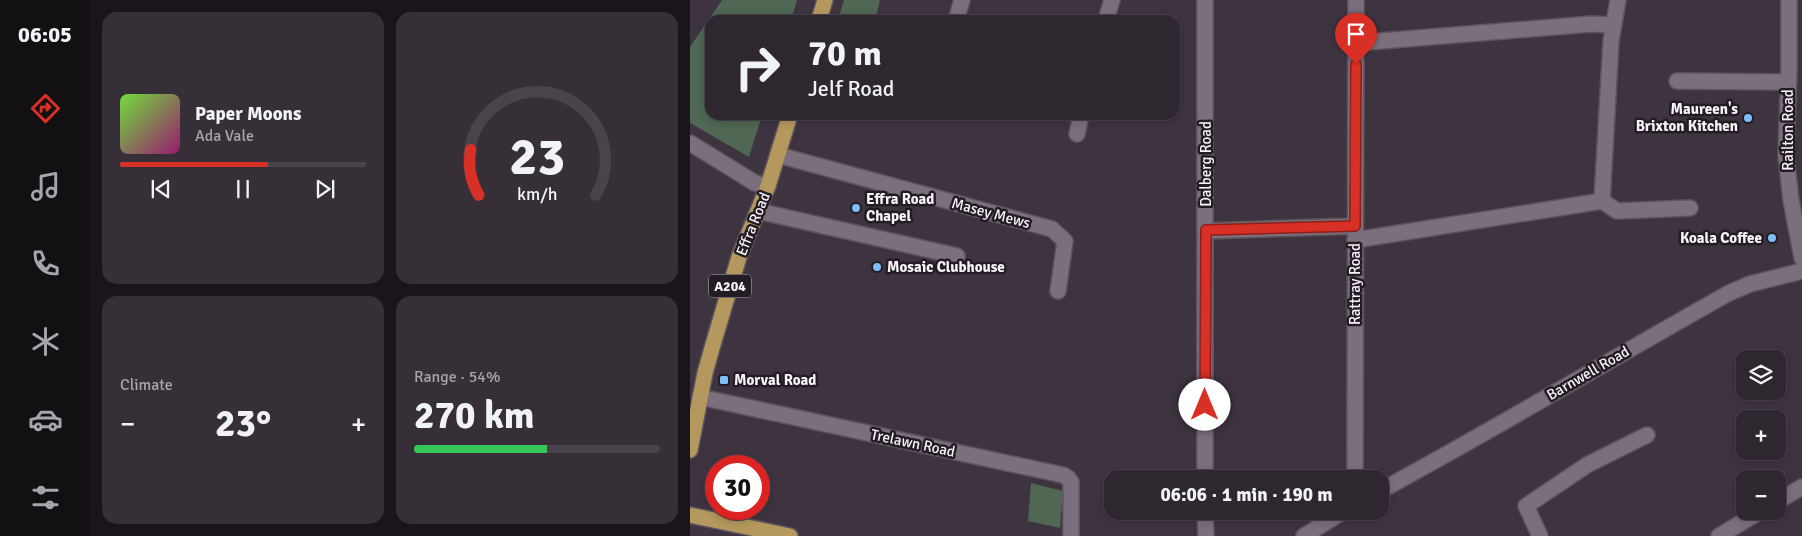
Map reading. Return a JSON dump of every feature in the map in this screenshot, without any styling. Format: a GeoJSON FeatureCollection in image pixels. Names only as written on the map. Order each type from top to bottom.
{"type":"FeatureCollection","features":[{"type":"Feature","properties":{"kind":"main road"},"geometry":{"type":"LineString","coordinates":[[820,15],[825,0]]}},
{"type":"Feature","properties":{"kind":"main road","name":"Effra Road"},"geometry":{"type":"LineString","coordinates":[[690,450],[694,411],[700,397],[712,348],[739,257],[768,186],[788,120]]}},
{"type":"Feature","properties":{"kind":"main road"},"geometry":{"type":"LineString","coordinates":[[690,515],[790,536]]}},
{"type":"Feature","properties":{"kind":"street"},"geometry":{"type":"LineString","coordinates":[[958,15],[962,0]]}},
{"type":"Feature","properties":{"kind":"street"},"geometry":{"type":"LineString","coordinates":[[1108,15],[1112,0]]}},
{"type":"Feature","properties":{"kind":"street","name":"Dalberg Road"},"geometry":{"type":"LineString","coordinates":[[1205,0],[1205,470]]}},
{"type":"Feature","properties":{"kind":"street","name":"Rattray Road"},"geometry":{"type":"LineString","coordinates":[[1355,470],[1356,0]]}},
{"type":"Feature","properties":{"kind":"street"},"geometry":{"type":"LineString","coordinates":[[1599,202],[1612,25],[1618,0]]}},
{"type":"Feature","properties":{"kind":"street","name":"Railton Road"},"geometry":{"type":"LineString","coordinates":[[1789,0],[1786,156],[1796,190],[1802,258]]}},
{"type":"Feature","properties":{"kind":"street"},"geometry":{"type":"LineString","coordinates":[[1356,43],[1591,24],[1612,25]]}},
{"type":"Feature","properties":{"kind":"street"},"geometry":{"type":"LineString","coordinates":[[1677,81],[1788,82]]}},
{"type":"Feature","properties":{"kind":"street"},"geometry":{"type":"LineString","coordinates":[[1076,134],[1080,120]]}},
{"type":"Feature","properties":{"kind":"street"},"geometry":{"type":"LineString","coordinates":[[690,143],[755,183],[768,186]]}},
{"type":"Feature","properties":{"kind":"street","name":"Masey Mews"},"geometry":{"type":"LineString","coordinates":[[778,155],[1052,229],[1065,241],[1058,291]]}},
{"type":"Feature","properties":{"kind":"street"},"geometry":{"type":"LineString","coordinates":[[1206,230],[1355,233],[1599,202],[1617,211],[1690,208]]}},
{"type":"Feature","properties":{"kind":"street"},"geometry":{"type":"LineString","coordinates":[[758,212],[957,256]]}},
{"type":"Feature","properties":{"kind":"street","name":"Barnwell Road"},"geometry":{"type":"LineString","coordinates":[[1389,486],[1729,293],[1750,284],[1802,271]]}},
{"type":"Feature","properties":{"kind":"street","name":"Trelawn Road"},"geometry":{"type":"LineString","coordinates":[[700,397],[1063,475],[1071,482],[1071,536]]}},
{"type":"Feature","properties":{"kind":"street"},"geometry":{"type":"LineString","coordinates":[[1540,536],[1526,506],[1587,464],[1647,435]]}},
{"type":"Feature","properties":{"kind":"street"},"geometry":{"type":"LineString","coordinates":[[1786,496],[1802,487]]}},
{"type":"Feature","properties":{"kind":"street"},"geometry":{"type":"LineString","coordinates":[[1205,520],[1206,536]]}},
{"type":"Feature","properties":{"kind":"street"},"geometry":{"type":"LineString","coordinates":[[1304,536],[1330,520]]}},
{"type":"Feature","properties":{"kind":"street"},"geometry":{"type":"LineString","coordinates":[[1720,536],[1746,520]]}},
{"type":"Feature","properties":{"kind":"green space"},"geometry":{"type":"Polygon","coordinates":[[[722,0],[797,0],[792,15],[712,15],[722,0]]]}},
{"type":"Feature","properties":{"kind":"green space"},"geometry":{"type":"Polygon","coordinates":[[[844,0],[880,0],[876,15],[840,15],[844,0]]]}},
{"type":"Feature","properties":{"kind":"green space"},"geometry":{"type":"Polygon","coordinates":[[[705,25],[705,120],[760,120],[749,157],[690,123],[690,47],[705,25]]]}},
{"type":"Feature","properties":{"kind":"green space"},"geometry":{"type":"Polygon","coordinates":[[[1031,483],[1063,491],[1060,528],[1028,521],[1031,483]]]}},
{"type":"Feature","properties":{"kind":"place","name":"Maureen's Brixton Kitchen"},"geometry":{"type":"Point","coordinates":[1748,118]}},
{"type":"Feature","properties":{"kind":"place","name":"Effra Road Chapel"},"geometry":{"type":"Point","coordinates":[856,208]}},
{"type":"Feature","properties":{"kind":"place","name":"Koala Coffee"},"geometry":{"type":"Point","coordinates":[1772,238]}},
{"type":"Feature","properties":{"kind":"place","name":"Mosaic Clubhouse"},"geometry":{"type":"Point","coordinates":[877,267]}},
{"type":"Feature","properties":{"kind":"place","name":"Morval Road"},"geometry":{"type":"Point","coordinates":[724,380]}},
{"type":"Feature","properties":{"kind":"route"},"geometry":{"type":"LineString","coordinates":[[1205,405],[1206,230],[1355,226],[1356,64]]}}]}
